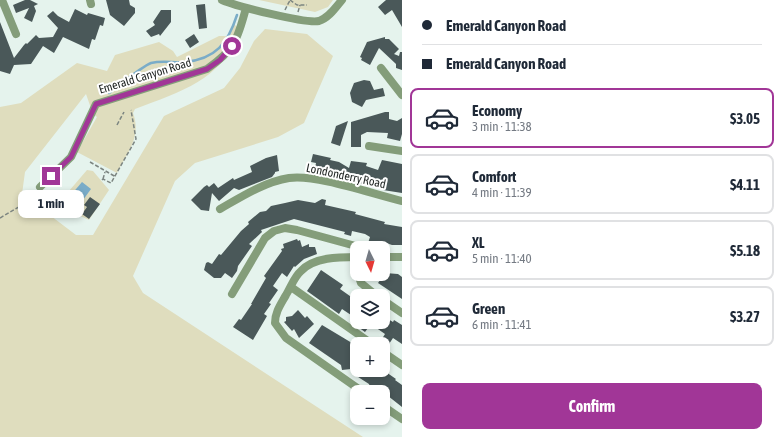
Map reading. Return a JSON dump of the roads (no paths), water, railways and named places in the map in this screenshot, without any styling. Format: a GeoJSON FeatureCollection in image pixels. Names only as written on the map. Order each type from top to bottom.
{"type":"FeatureCollection","features":[{"type":"Feature","properties":{"kind":"street"},"geometry":{"type":"LineString","coordinates":[[2,0],[16,34]]}},
{"type":"Feature","properties":{"kind":"street"},"geometry":{"type":"LineString","coordinates":[[223,0],[246,8],[308,21],[320,20],[332,12],[342,0]]}},
{"type":"Feature","properties":{"kind":"street","name":"Emerald Canyon Road"},"geometry":{"type":"LineString","coordinates":[[41,186],[71,157],[96,104],[207,69],[220,60],[232,46],[240,32],[246,8]]}},
{"type":"Feature","properties":{"kind":"street"},"geometry":{"type":"LineString","coordinates":[[382,68],[402,95]]}},
{"type":"Feature","properties":{"kind":"street"},"geometry":{"type":"LineString","coordinates":[[369,146],[402,151]]}},
{"type":"Feature","properties":{"kind":"street","name":"Londonderry Road"},"geometry":{"type":"LineString","coordinates":[[220,209],[259,188],[288,178],[310,178],[402,201]]}},
{"type":"Feature","properties":{"kind":"street"},"geometry":{"type":"LineString","coordinates":[[232,294],[265,238],[274,231],[285,228],[297,230],[350,245]]}},
{"type":"Feature","properties":{"kind":"street"},"geometry":{"type":"LineString","coordinates":[[336,241],[350,254]]}},
{"type":"Feature","properties":{"kind":"street"},"geometry":{"type":"LineString","coordinates":[[350,257],[329,259],[311,264],[300,271],[278,309],[275,323],[286,338],[353,385]]}},
{"type":"Feature","properties":{"kind":"street"},"geometry":{"type":"LineString","coordinates":[[390,257],[402,257]]}},
{"type":"Feature","properties":{"kind":"street"},"geometry":{"type":"LineString","coordinates":[[360,281],[368,289]]}},
{"type":"Feature","properties":{"kind":"street"},"geometry":{"type":"LineString","coordinates":[[291,287],[362,337]]}},
{"type":"Feature","properties":{"kind":"street"},"geometry":{"type":"LineString","coordinates":[[390,305],[402,313]]}},
{"type":"Feature","properties":{"kind":"street"},"geometry":{"type":"LineString","coordinates":[[390,357],[402,365]]}},
{"type":"Feature","properties":{"kind":"street"},"geometry":{"type":"LineString","coordinates":[[390,411],[402,419]]}},
{"type":"Feature","properties":{"kind":"water"},"geometry":{"type":"Polygon","coordinates":[[[82,182],[91,189],[75,211],[65,202],[82,182]]]}},
{"type":"Feature","properties":{"kind":"waterway"},"geometry":{"type":"LineString","coordinates":[[109,93],[136,72],[151,63],[185,62],[196,60],[213,53],[225,41],[237,15]]}}]}
